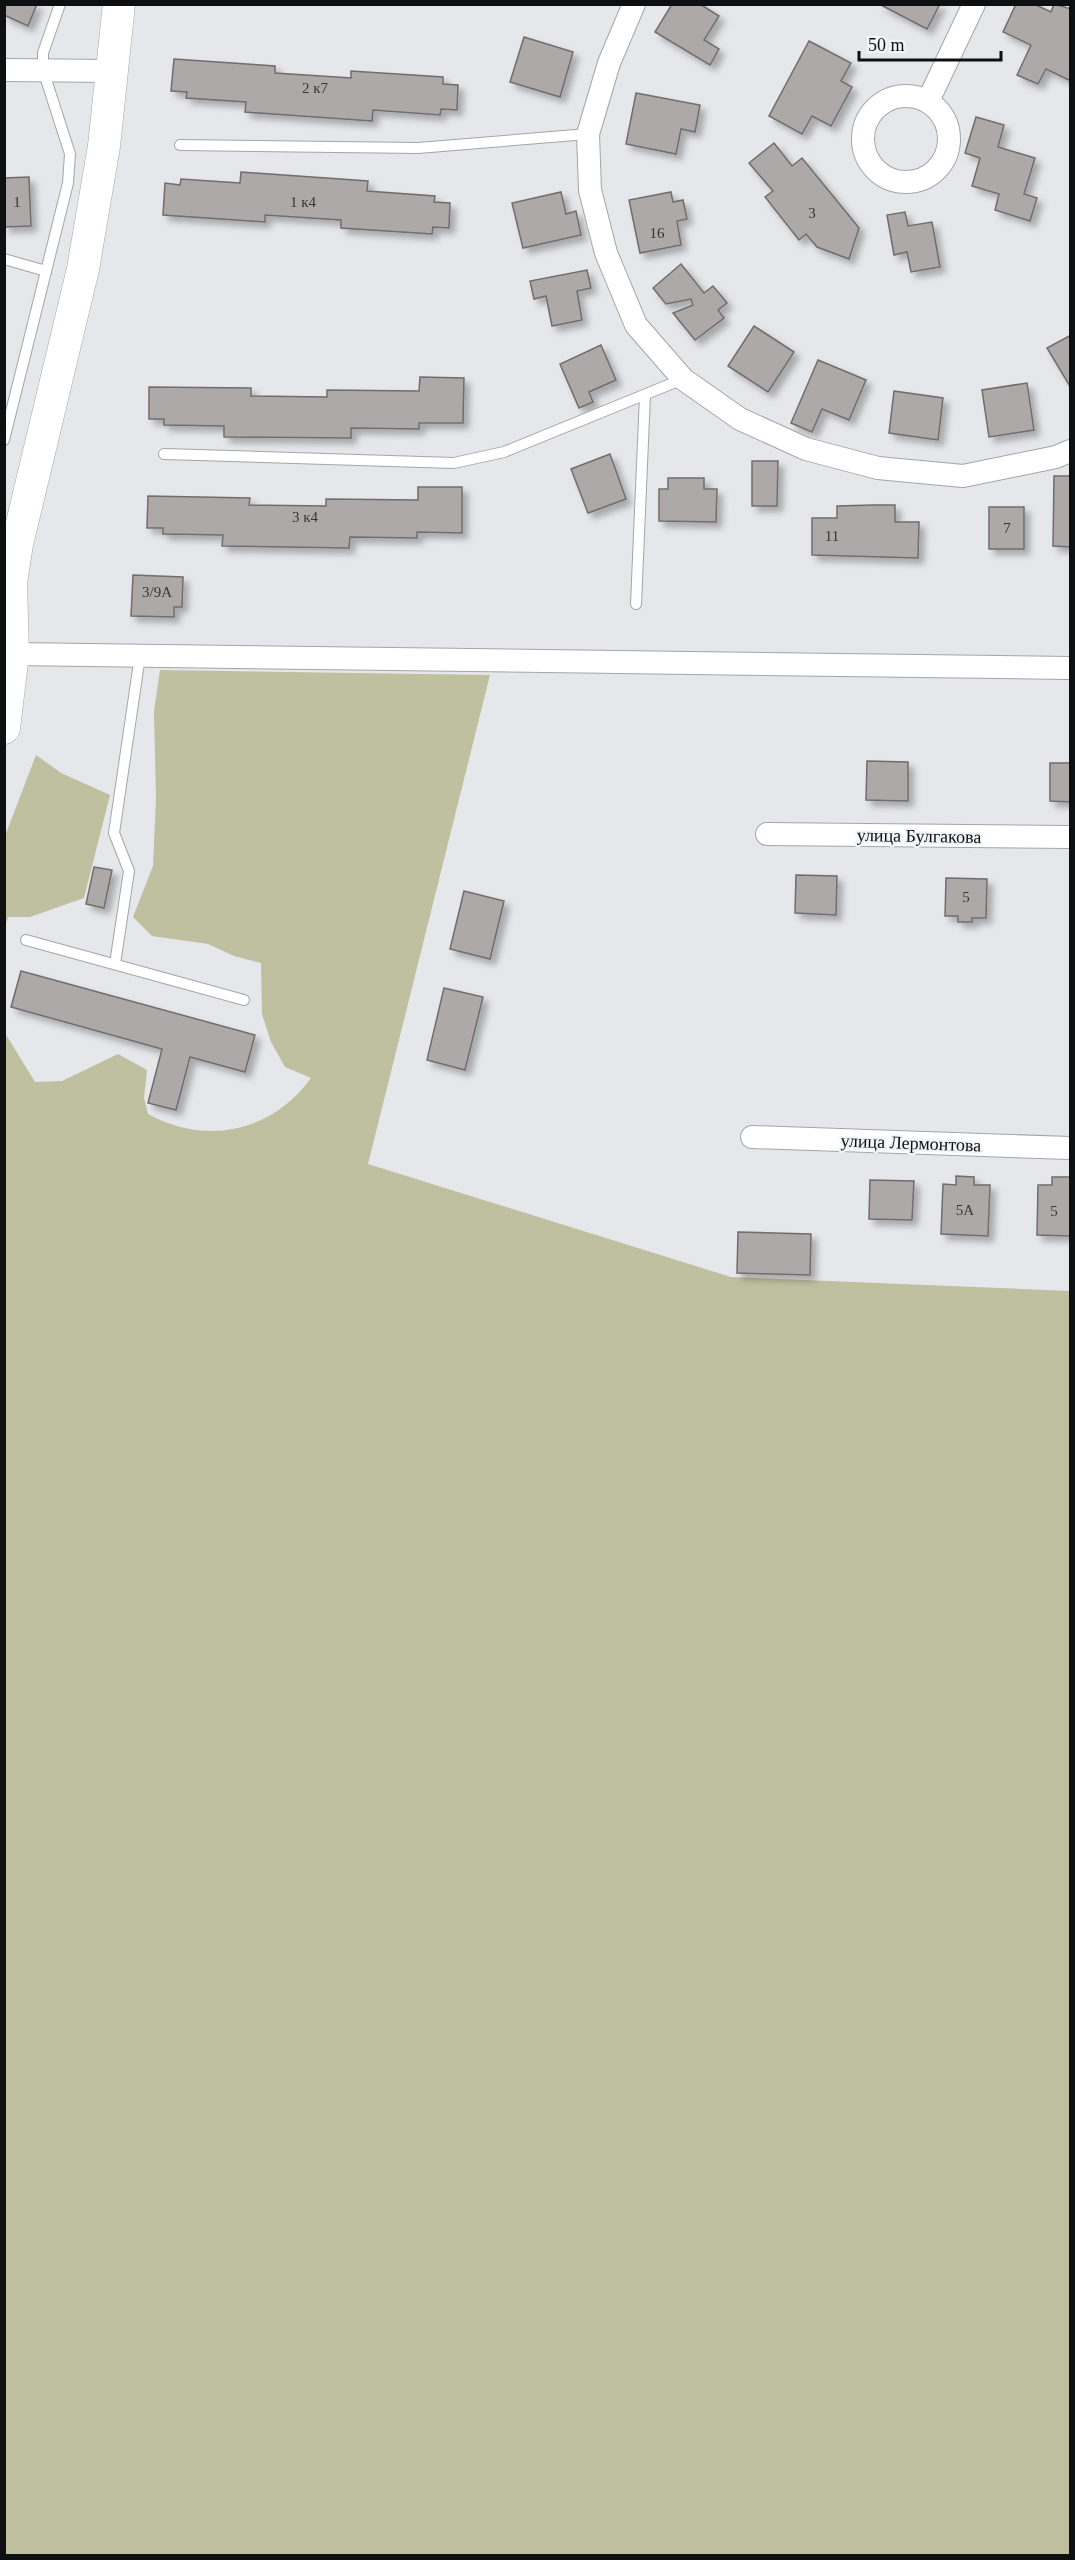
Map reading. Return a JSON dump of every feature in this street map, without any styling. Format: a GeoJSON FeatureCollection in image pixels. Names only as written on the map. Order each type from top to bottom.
{"type":"FeatureCollection","features":[{"type":"Feature","properties":{"kind":"street"},"geometry":{"type":"LineString","coordinates":[[4,728],[13,654],[8,608],[17,544],[83,269],[104,146],[114,71],[119,4]]}},
{"type":"Feature","properties":{"kind":"street"},"geometry":{"type":"LineString","coordinates":[[634,4],[609,63],[588,134],[590,190],[606,253],[636,326],[683,379],[740,419],[787,441],[806,449],[878,468],[963,476],[1056,457],[1071,451]]}},
{"type":"Feature","properties":{"kind":"street"},"geometry":{"type":"LineString","coordinates":[[928,100],[974,4]]}},
{"type":"Feature","properties":{"kind":"street"},"geometry":{"type":"LineString","coordinates":[[4,70],[114,71]]}},
{"type":"Feature","properties":{"kind":"street"},"geometry":{"type":"LineString","coordinates":[[13,654],[1071,668]]}},
{"type":"Feature","properties":{"kind":"street","name":"улица Булгакова"},"geometry":{"type":"LineString","coordinates":[[767,834],[1071,837]]}},
{"type":"Feature","properties":{"kind":"street","name":"улица Лермонтова"},"geometry":{"type":"LineString","coordinates":[[752,1137],[1071,1148]]}},
{"type":"Feature","properties":{"kind":"lane"},"geometry":{"type":"LineString","coordinates":[[4,440],[68,183],[70,154],[43,70],[43,53],[60,4]]}},
{"type":"Feature","properties":{"kind":"lane"},"geometry":{"type":"LineString","coordinates":[[180,145],[418,148],[588,134]]}},
{"type":"Feature","properties":{"kind":"lane"},"geometry":{"type":"LineString","coordinates":[[4,259],[46,271]]}},
{"type":"Feature","properties":{"kind":"lane"},"geometry":{"type":"LineString","coordinates":[[164,454],[454,463],[504,452],[683,379]]}},
{"type":"Feature","properties":{"kind":"lane"},"geometry":{"type":"LineString","coordinates":[[636,604],[645,395]]}},
{"type":"Feature","properties":{"kind":"lane"},"geometry":{"type":"LineString","coordinates":[[114,964],[129,871],[114,832],[140,656]]}},
{"type":"Feature","properties":{"kind":"lane"},"geometry":{"type":"LineString","coordinates":[[26,940],[244,1000]]}},
{"type":"Feature","properties":{"kind":"green space"},"geometry":{"type":"Polygon","coordinates":[[[160,670],[490,675],[368,1164],[731,1277],[1070,1291],[1070,2555],[5,2555],[5,1033],[35,1082],[62,1081],[118,1054],[147,1070],[144,1098],[148,1114],[170,1124],[192,1129],[215,1131],[258,1122],[277,1111],[311,1078],[285,1067],[271,1042],[262,1014],[261,963],[234,956],[208,944],[152,936],[133,917],[153,866],[156,798],[154,711],[160,670]]]}},
{"type":"Feature","properties":{"kind":"green space"},"geometry":{"type":"Polygon","coordinates":[[[36,755],[61,773],[110,795],[84,898],[30,917],[8,917],[5,927],[5,836],[36,755]]]}},
{"type":"Feature","properties":{"kind":"building"},"geometry":{"type":"Polygon","coordinates":[[[4,4],[37,4],[28,26],[4,15],[4,4]]]}},
{"type":"Feature","properties":{"kind":"building"},"geometry":{"type":"Polygon","coordinates":[[[672,4],[700,4],[719,16],[704,40],[719,49],[710,65],[655,32],[672,4]]]}},
{"type":"Feature","properties":{"kind":"building"},"geometry":{"type":"Polygon","coordinates":[[[879,4],[940,4],[927,29],[879,4]]]}},
{"type":"Feature","properties":{"kind":"building"},"geometry":{"type":"Polygon","coordinates":[[[1016,4],[1034,4],[1051,12],[1054,4],[1071,9],[1071,81],[1046,69],[1038,84],[1017,75],[1031,45],[1003,32],[1016,4]]]}},
{"type":"Feature","properties":{"kind":"building"},"geometry":{"type":"Polygon","coordinates":[[[524,37],[573,52],[560,97],[510,82],[524,37]]]}},
{"type":"Feature","properties":{"kind":"building"},"geometry":{"type":"Polygon","coordinates":[[[809,41],[851,63],[841,81],[852,87],[831,126],[812,116],[802,134],[769,116],[809,41]]]}},
{"type":"Feature","properties":{"kind":"building"},"geometry":{"type":"Polygon","coordinates":[[[174,59],[275,66],[275,73],[351,78],[351,71],[443,77],[443,84],[458,85],[457,110],[441,109],[440,115],[373,110],[372,121],[245,112],[246,102],[186,98],[187,92],[171,91],[174,59]]]}},
{"type":"Feature","properties":{"kind":"building"},"geometry":{"type":"Polygon","coordinates":[[[636,93],[700,105],[695,132],[681,129],[676,154],[626,144],[636,93]]]}},
{"type":"Feature","properties":{"kind":"building"},"geometry":{"type":"Polygon","coordinates":[[[976,117],[1004,125],[998,147],[1035,158],[1024,194],[1037,198],[1030,221],[995,210],[999,194],[972,186],[980,158],[965,153],[976,117]]]}},
{"type":"Feature","properties":{"kind":"building"},"geometry":{"type":"Polygon","coordinates":[[[774,143],[792,166],[802,158],[859,228],[849,259],[817,247],[806,234],[799,240],[765,197],[773,191],[749,163],[774,143]]]}},
{"type":"Feature","properties":{"kind":"building"},"geometry":{"type":"Polygon","coordinates":[[[241,172],[368,181],[367,191],[435,196],[434,202],[450,203],[449,228],[433,227],[432,234],[341,228],[341,220],[265,215],[265,222],[163,215],[165,183],[180,185],[181,179],[240,183],[241,172]]]}},
{"type":"Feature","properties":{"kind":"building"},"geometry":{"type":"Polygon","coordinates":[[[29,177],[31,226],[4,227],[4,178],[29,177]]]}},
{"type":"Feature","properties":{"kind":"building"},"geometry":{"type":"Polygon","coordinates":[[[561,192],[566,214],[576,211],[581,235],[523,248],[512,203],[561,192]]]}},
{"type":"Feature","properties":{"kind":"building"},"geometry":{"type":"Polygon","coordinates":[[[671,192],[673,202],[683,200],[687,219],[677,221],[681,245],[640,253],[629,200],[671,192]]]}},
{"type":"Feature","properties":{"kind":"building"},"geometry":{"type":"Polygon","coordinates":[[[905,212],[908,226],[932,222],[940,267],[911,272],[907,252],[894,255],[887,215],[905,212]]]}},
{"type":"Feature","properties":{"kind":"building"},"geometry":{"type":"Polygon","coordinates":[[[681,264],[704,293],[713,286],[727,303],[718,310],[724,318],[695,340],[673,313],[693,305],[691,299],[666,304],[653,288],[681,264]]]}},
{"type":"Feature","properties":{"kind":"building"},"geometry":{"type":"Polygon","coordinates":[[[587,270],[591,288],[577,291],[582,320],[552,326],[546,296],[534,299],[530,281],[587,270]]]}},
{"type":"Feature","properties":{"kind":"building"},"geometry":{"type":"Polygon","coordinates":[[[754,326],[794,352],[768,392],[728,366],[754,326]]]}},
{"type":"Feature","properties":{"kind":"building"},"geometry":{"type":"Polygon","coordinates":[[[1071,335],[1071,388],[1047,348],[1071,335]]]}},
{"type":"Feature","properties":{"kind":"building"},"geometry":{"type":"Polygon","coordinates":[[[601,345],[616,380],[589,392],[593,402],[579,408],[560,364],[601,345]]]}},
{"type":"Feature","properties":{"kind":"building"},"geometry":{"type":"Polygon","coordinates":[[[818,360],[866,380],[849,420],[822,409],[812,432],[791,423],[818,360]]]}},
{"type":"Feature","properties":{"kind":"building"},"geometry":{"type":"Polygon","coordinates":[[[420,377],[464,378],[463,423],[419,423],[419,429],[351,428],[351,438],[224,437],[224,426],[164,425],[164,419],[149,419],[149,387],[251,388],[251,396],[327,397],[327,390],[419,391],[420,377]]]}},
{"type":"Feature","properties":{"kind":"building"},"geometry":{"type":"Polygon","coordinates":[[[1027,383],[1034,430],[989,437],[982,390],[1027,383]]]}},
{"type":"Feature","properties":{"kind":"building"},"geometry":{"type":"Polygon","coordinates":[[[894,391],[943,398],[938,440],[889,433],[894,391]]]}},
{"type":"Feature","properties":{"kind":"building"},"geometry":{"type":"Polygon","coordinates":[[[610,454],[626,499],[588,513],[571,469],[610,454]]]}},
{"type":"Feature","properties":{"kind":"building"},"geometry":{"type":"Polygon","coordinates":[[[752,461],[778,461],[777,506],[752,506],[752,461]]]}},
{"type":"Feature","properties":{"kind":"building"},"geometry":{"type":"Polygon","coordinates":[[[1054,476],[1071,476],[1071,547],[1053,546],[1054,476]]]}},
{"type":"Feature","properties":{"kind":"building"},"geometry":{"type":"Polygon","coordinates":[[[668,478],[704,478],[704,489],[717,489],[716,522],[659,521],[659,489],[668,489],[668,478]]]}},
{"type":"Feature","properties":{"kind":"building"},"geometry":{"type":"Polygon","coordinates":[[[418,487],[462,487],[462,533],[417,532],[417,538],[350,537],[349,548],[222,546],[223,535],[163,534],[163,528],[147,528],[148,496],[250,498],[249,505],[326,506],[326,499],[418,500],[418,487]]]}},
{"type":"Feature","properties":{"kind":"building"},"geometry":{"type":"Polygon","coordinates":[[[895,505],[895,522],[919,522],[918,558],[812,555],[812,518],[837,518],[837,506],[895,505]]]}},
{"type":"Feature","properties":{"kind":"building"},"geometry":{"type":"Polygon","coordinates":[[[989,507],[1024,507],[1024,549],[989,549],[989,507]]]}},
{"type":"Feature","properties":{"kind":"building"},"geometry":{"type":"Polygon","coordinates":[[[133,575],[183,577],[182,607],[174,607],[174,617],[131,616],[133,575]]]}},
{"type":"Feature","properties":{"kind":"building"},"geometry":{"type":"Polygon","coordinates":[[[867,761],[908,762],[908,801],[866,800],[867,761]]]}},
{"type":"Feature","properties":{"kind":"building"},"geometry":{"type":"Polygon","coordinates":[[[1050,763],[1071,763],[1071,802],[1050,801],[1050,763]]]}},
{"type":"Feature","properties":{"kind":"building"},"geometry":{"type":"Polygon","coordinates":[[[94,867],[112,870],[104,908],[86,904],[94,867]]]}},
{"type":"Feature","properties":{"kind":"building"},"geometry":{"type":"Polygon","coordinates":[[[796,875],[837,876],[836,915],[795,913],[796,875]]]}},
{"type":"Feature","properties":{"kind":"building"},"geometry":{"type":"Polygon","coordinates":[[[946,878],[987,879],[986,918],[972,918],[972,922],[958,922],[958,916],[945,916],[946,878]]]}},
{"type":"Feature","properties":{"kind":"building"},"geometry":{"type":"Polygon","coordinates":[[[464,891],[504,901],[490,959],[450,949],[464,891]]]}},
{"type":"Feature","properties":{"kind":"building"},"geometry":{"type":"Polygon","coordinates":[[[21,971],[255,1035],[245,1072],[190,1057],[176,1110],[148,1103],[162,1049],[11,1007],[21,971]]]}},
{"type":"Feature","properties":{"kind":"building"},"geometry":{"type":"Polygon","coordinates":[[[444,988],[483,997],[465,1070],[427,1060],[444,988]]]}},
{"type":"Feature","properties":{"kind":"building"},"geometry":{"type":"Polygon","coordinates":[[[956,1176],[974,1177],[974,1185],[990,1185],[988,1236],[941,1234],[943,1184],[956,1185],[956,1176]]]}},
{"type":"Feature","properties":{"kind":"building"},"geometry":{"type":"Polygon","coordinates":[[[1052,1177],[1070,1177],[1071,1236],[1037,1235],[1038,1185],[1052,1185],[1052,1177]]]}},
{"type":"Feature","properties":{"kind":"building"},"geometry":{"type":"Polygon","coordinates":[[[870,1180],[914,1181],[912,1220],[869,1219],[870,1180]]]}},
{"type":"Feature","properties":{"kind":"building"},"geometry":{"type":"Polygon","coordinates":[[[738,1232],[811,1234],[810,1275],[737,1273],[738,1232]]]}}]}
